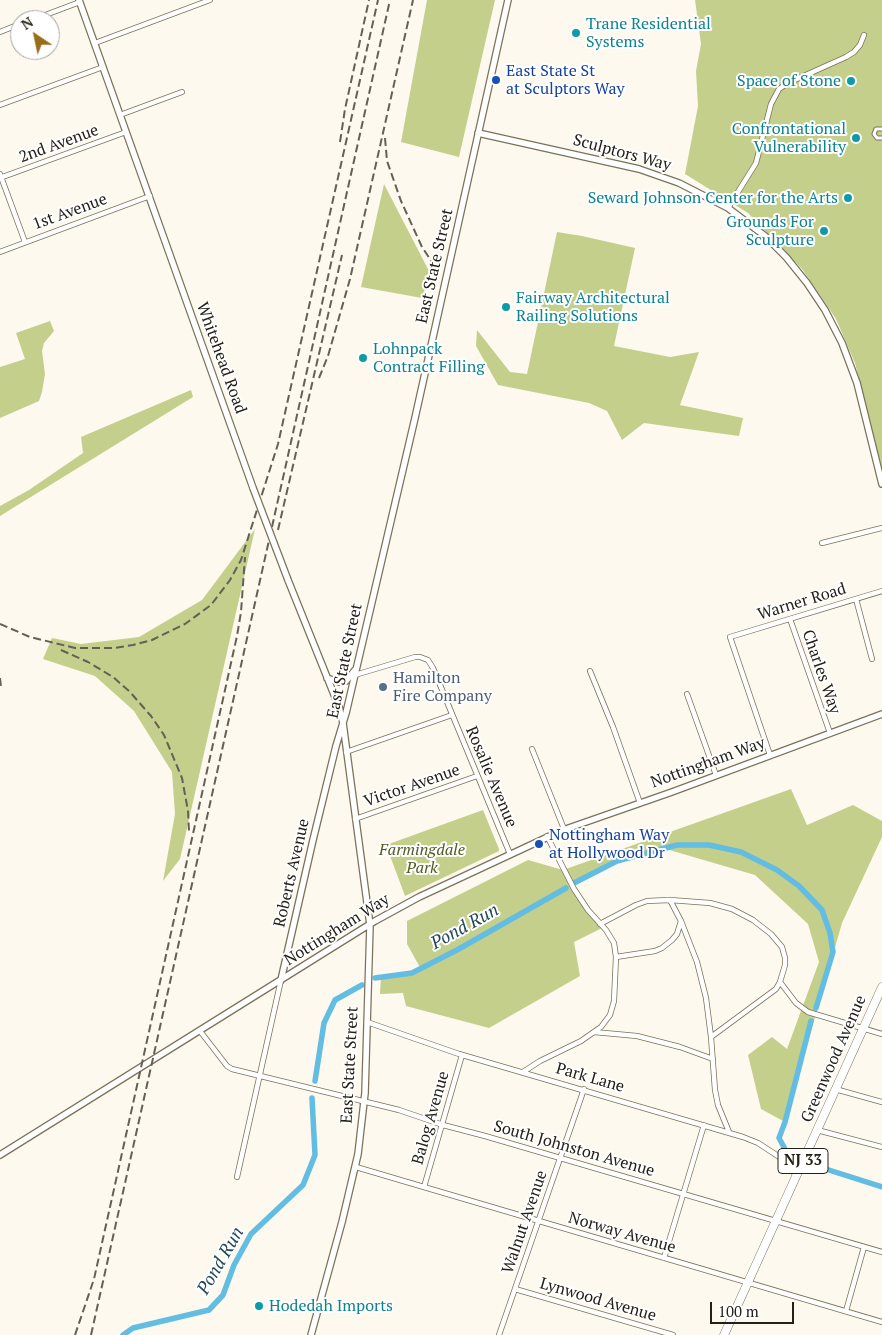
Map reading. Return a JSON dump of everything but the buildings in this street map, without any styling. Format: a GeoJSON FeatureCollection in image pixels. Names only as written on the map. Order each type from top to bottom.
{"type":"FeatureCollection","features":[{"type":"Feature","properties":{"kind":"main road","name":"Greenwood Avenue"},"geometry":{"type":"LineString","coordinates":[[724,1335],[882,987]]}},
{"type":"Feature","properties":{"kind":"street"},"geometry":{"type":"LineString","coordinates":[[95,43],[210,0]]}},
{"type":"Feature","properties":{"kind":"street","name":"East State Street"},"geometry":{"type":"LineString","coordinates":[[311,1335],[356,1167],[364,1101],[370,925],[343,723],[508,0]]}},
{"type":"Feature","properties":{"kind":"street"},"geometry":{"type":"LineString","coordinates":[[57,10],[79,1]]}},
{"type":"Feature","properties":{"kind":"street","name":"Whitehead Road"},"geometry":{"type":"LineString","coordinates":[[79,1],[253,488],[340,707],[343,723]]}},
{"type":"Feature","properties":{"kind":"street"},"geometry":{"type":"LineString","coordinates":[[728,208],[756,163],[771,104],[779,89],[854,52],[860,45],[864,35]]}},
{"type":"Feature","properties":{"kind":"street"},"geometry":{"type":"LineString","coordinates":[[0,105],[103,67]]}},
{"type":"Feature","properties":{"kind":"street"},"geometry":{"type":"LineString","coordinates":[[120,115],[182,92]]}},
{"type":"Feature","properties":{"kind":"street"},"geometry":{"type":"LineString","coordinates":[[882,129],[876,129],[874,134],[877,138],[882,138]]}},
{"type":"Feature","properties":{"kind":"street","name":"2nd Avenue"},"geometry":{"type":"LineString","coordinates":[[0,177],[126,132]]}},
{"type":"Feature","properties":{"kind":"street","name":"Sculptors Way"},"geometry":{"type":"LineString","coordinates":[[478,133],[639,169],[679,183],[728,208],[758,230],[786,257],[807,283],[825,310],[842,343],[857,382],[882,484]]}},
{"type":"Feature","properties":{"kind":"street"},"geometry":{"type":"LineString","coordinates":[[0,177],[25,242]]}},
{"type":"Feature","properties":{"kind":"street","name":"1st Avenue"},"geometry":{"type":"LineString","coordinates":[[0,252],[150,196]]}},
{"type":"Feature","properties":{"kind":"street"},"geometry":{"type":"LineString","coordinates":[[822,543],[882,528]]}},
{"type":"Feature","properties":{"kind":"street","name":"Warner Road"},"geometry":{"type":"LineString","coordinates":[[770,755],[730,637],[882,592]]}},
{"type":"Feature","properties":{"kind":"street"},"geometry":{"type":"LineString","coordinates":[[856,599],[872,659]]}},
{"type":"Feature","properties":{"kind":"street","name":"Charles Way"},"geometry":{"type":"LineString","coordinates":[[790,619],[830,733]]}},
{"type":"Feature","properties":{"kind":"street","name":"Rosalie Avenue"},"geometry":{"type":"LineString","coordinates":[[355,675],[415,657],[424,658],[431,664],[510,854]]}},
{"type":"Feature","properties":{"kind":"street"},"geometry":{"type":"LineString","coordinates":[[327,678],[339,682],[346,681],[356,668]]}},
{"type":"Feature","properties":{"kind":"street"},"geometry":{"type":"LineString","coordinates":[[590,671],[613,727],[640,802]]}},
{"type":"Feature","properties":{"kind":"street"},"geometry":{"type":"LineString","coordinates":[[687,694],[716,775]]}},
{"type":"Feature","properties":{"kind":"street","name":"Nottingham Way"},"geometry":{"type":"LineString","coordinates":[[0,1155],[370,925],[419,897],[564,829],[882,714]]}},
{"type":"Feature","properties":{"kind":"street"},"geometry":{"type":"LineString","coordinates":[[346,752],[452,715]]}},
{"type":"Feature","properties":{"kind":"street","name":"Roberts Avenue"},"geometry":{"type":"LineString","coordinates":[[237,1177],[320,812],[343,723]]}},
{"type":"Feature","properties":{"kind":"street"},"geometry":{"type":"LineString","coordinates":[[532,749],[564,829]]}},
{"type":"Feature","properties":{"kind":"street","name":"Victor Avenue"},"geometry":{"type":"LineString","coordinates":[[355,818],[477,776]]}},
{"type":"Feature","properties":{"kind":"street"},"geometry":{"type":"LineString","coordinates":[[523,1072],[594,1032],[606,1022],[613,1009],[616,957],[614,943],[611,936],[574,890],[547,836]]}},
{"type":"Feature","properties":{"kind":"street"},"geometry":{"type":"LineString","coordinates":[[600,924],[640,903],[655,900],[710,903],[743,914],[762,926],[781,945],[784,952],[785,966],[780,982],[771,994],[711,1037]]}},
{"type":"Feature","properties":{"kind":"street"},"geometry":{"type":"LineString","coordinates":[[670,900],[692,947],[702,980],[711,1037],[715,1090],[718,1105],[728,1132]]}},
{"type":"Feature","properties":{"kind":"street"},"geometry":{"type":"LineString","coordinates":[[616,957],[655,951],[662,948],[672,940],[681,921]]}},
{"type":"Feature","properties":{"kind":"street"},"geometry":{"type":"LineString","coordinates":[[780,982],[796,1003],[808,1012],[882,1034]]}},
{"type":"Feature","properties":{"kind":"street","name":"Park Lane"},"geometry":{"type":"LineString","coordinates":[[367,1022],[462,1055],[728,1132],[771,1151],[789,1165],[796,1175]]}},
{"type":"Feature","properties":{"kind":"street","name":"South Johnston Avenue"},"geometry":{"type":"LineString","coordinates":[[200,1031],[227,1066],[232,1069],[399,1110],[443,1125],[882,1252]]}},
{"type":"Feature","properties":{"kind":"street"},"geometry":{"type":"LineString","coordinates":[[594,1032],[637,1036],[680,1047],[713,1059]]}},
{"type":"Feature","properties":{"kind":"street","name":"Balog Avenue"},"geometry":{"type":"LineString","coordinates":[[424,1187],[462,1055]]}},
{"type":"Feature","properties":{"kind":"street","name":"Walnut Avenue"},"geometry":{"type":"LineString","coordinates":[[500,1335],[584,1089]]}},
{"type":"Feature","properties":{"kind":"street"},"geometry":{"type":"LineString","coordinates":[[835,1090],[882,1102]]}},
{"type":"Feature","properties":{"kind":"street"},"geometry":{"type":"LineString","coordinates":[[664,1258],[704,1124]]}},
{"type":"Feature","properties":{"kind":"street"},"geometry":{"type":"LineString","coordinates":[[817,1130],[882,1148]]}},
{"type":"Feature","properties":{"kind":"street","name":"Norway Avenue"},"geometry":{"type":"LineString","coordinates":[[356,1167],[882,1322]]}},
{"type":"Feature","properties":{"kind":"street"},"geometry":{"type":"LineString","coordinates":[[846,1311],[864,1247]]}},
{"type":"Feature","properties":{"kind":"street","name":"Lynwood Avenue"},"geometry":{"type":"LineString","coordinates":[[515,1289],[673,1335]]}},
{"type":"Feature","properties":{"kind":"green space"},"geometry":{"type":"Polygon","coordinates":[[[427,0],[495,0],[459,157],[401,142],[427,0]]]}},
{"type":"Feature","properties":{"kind":"green space","name":"Grounds For Sculpture"},"geometry":{"type":"Polygon","coordinates":[[[695,0],[882,0],[882,468],[855,363],[836,319],[818,292],[802,269],[748,213],[685,174],[698,106],[696,71],[701,44],[695,0]]]}},
{"type":"Feature","properties":{"kind":"green space"},"geometry":{"type":"Polygon","coordinates":[[[384,184],[430,273],[422,298],[361,287],[384,184]]]}},
{"type":"Feature","properties":{"kind":"green space"},"geometry":{"type":"Polygon","coordinates":[[[557,232],[635,248],[614,346],[670,357],[699,352],[680,405],[743,418],[739,436],[644,423],[622,440],[607,411],[589,403],[498,385],[476,346],[477,330],[510,372],[527,374],[557,232]]]}},
{"type":"Feature","properties":{"kind":"green space"},"geometry":{"type":"Polygon","coordinates":[[[50,321],[54,331],[44,343],[42,351],[45,374],[39,401],[0,418],[0,367],[25,359],[16,333],[50,321]]]}},
{"type":"Feature","properties":{"kind":"green space"},"geometry":{"type":"Polygon","coordinates":[[[191,390],[193,397],[0,516],[0,506],[29,490],[83,453],[81,437],[191,390]]]}},
{"type":"Feature","properties":{"kind":"green space"},"geometry":{"type":"Polygon","coordinates":[[[255,529],[180,859],[163,881],[175,814],[172,772],[134,711],[95,676],[43,659],[52,638],[81,644],[139,637],[202,600],[255,529]]]}},
{"type":"Feature","properties":{"kind":"green space"},"geometry":{"type":"Polygon","coordinates":[[[791,789],[807,825],[853,805],[882,821],[882,837],[842,923],[785,1122],[761,1109],[748,1055],[772,1037],[787,1049],[819,962],[808,924],[755,875],[666,849],[611,862],[572,887],[602,928],[574,942],[580,976],[489,1028],[406,1006],[403,993],[380,994],[381,976],[422,971],[407,944],[407,921],[528,860],[563,870],[791,789]]]}},
{"type":"Feature","properties":{"kind":"green space","name":"Farmingdale Park"},"geometry":{"type":"Polygon","coordinates":[[[483,810],[499,851],[405,896],[386,845],[483,810]]]}},
{"type":"Feature","properties":{"kind":"waterway","name":"Pond Run"},"geometry":{"type":"LineString","coordinates":[[574,883],[617,861],[677,845],[709,845],[741,852],[777,870],[799,886],[822,910],[830,933],[833,952],[816,1008]]}},
{"type":"Feature","properties":{"kind":"waterway","name":"Pond Run"},"geometry":{"type":"LineString","coordinates":[[375,978],[412,973],[457,950],[566,888]]}},
{"type":"Feature","properties":{"kind":"waterway","name":"Pond Run"},"geometry":{"type":"LineString","coordinates":[[315,1081],[324,1023],[335,1000],[362,985]]}},
{"type":"Feature","properties":{"kind":"waterway"},"geometry":{"type":"LineString","coordinates":[[795,1155],[786,1151],[779,1138],[785,1122],[811,1021]]}},
{"type":"Feature","properties":{"kind":"waterway","name":"Pond Run"},"geometry":{"type":"LineString","coordinates":[[123,1335],[133,1328],[209,1310],[223,1295],[234,1265],[251,1234],[303,1185],[315,1155],[312,1098]]}},
{"type":"Feature","properties":{"kind":"waterway","name":"Pond Run"},"geometry":{"type":"LineString","coordinates":[[810,1164],[882,1187]]}},
{"type":"Feature","properties":{"kind":"railway"},"geometry":{"type":"LineString","coordinates":[[340,142],[345,109],[369,0]]}},
{"type":"Feature","properties":{"kind":"railway"},"geometry":{"type":"LineString","coordinates":[[0,624],[30,637],[75,648],[114,648],[133,645],[152,640],[185,624],[211,605],[230,580],[241,560],[278,444],[378,0]]}},
{"type":"Feature","properties":{"kind":"railway"},"geometry":{"type":"LineString","coordinates":[[91,1335],[390,0]]}},
{"type":"Feature","properties":{"kind":"railway"},"geometry":{"type":"LineString","coordinates":[[319,378],[328,356],[350,279],[413,0]]}},
{"type":"Feature","properties":{"kind":"railway"},"geometry":{"type":"LineString","coordinates":[[385,138],[387,161],[401,201],[422,247],[434,265]]}},
{"type":"Feature","properties":{"kind":"railway"},"geometry":{"type":"LineString","coordinates":[[278,530],[342,255]]}},
{"type":"Feature","properties":{"kind":"railway"},"geometry":{"type":"LineString","coordinates":[[75,1335],[94,1279],[237,636],[241,612],[245,557]]}},
{"type":"Feature","properties":{"kind":"railway"},"geometry":{"type":"LineString","coordinates":[[61,650],[88,662],[113,677],[130,692],[151,716],[164,735],[182,778],[188,811],[189,831]]}},
{"type":"Feature","properties":{"kind":"railway"},"geometry":{"type":"LineString","coordinates":[[0,678],[1,687]]}},
{"type":"Feature","properties":{"kind":"place","name":"Trane Residential Systems"},"geometry":{"type":"Point","coordinates":[576,33]}},
{"type":"Feature","properties":{"kind":"place","name":"East State St at Sculptors Way"},"geometry":{"type":"Point","coordinates":[496,80]}},
{"type":"Feature","properties":{"kind":"place","name":"Space of Stone"},"geometry":{"type":"Point","coordinates":[851,81]}},
{"type":"Feature","properties":{"kind":"place","name":"Confrontational Vulnerability"},"geometry":{"type":"Point","coordinates":[856,138]}},
{"type":"Feature","properties":{"kind":"place","name":"Seward Johnson Center for the Arts"},"geometry":{"type":"Point","coordinates":[848,198]}},
{"type":"Feature","properties":{"kind":"place","name":"Grounds For Sculpture"},"geometry":{"type":"Point","coordinates":[824,231]}},
{"type":"Feature","properties":{"kind":"place","name":"Fairway Architectural Railing Solutions"},"geometry":{"type":"Point","coordinates":[506,307]}},
{"type":"Feature","properties":{"kind":"place","name":"Lohnpack Contract Filling"},"geometry":{"type":"Point","coordinates":[363,358]}},
{"type":"Feature","properties":{"kind":"place","name":"Hamilton Fire Company"},"geometry":{"type":"Point","coordinates":[383,687]}},
{"type":"Feature","properties":{"kind":"place","name":"Nottingham Way at Hollywood Dr"},"geometry":{"type":"Point","coordinates":[539,844]}},
{"type":"Feature","properties":{"kind":"place","name":"Hodedah Imports"},"geometry":{"type":"Point","coordinates":[259,1306]}}]}
